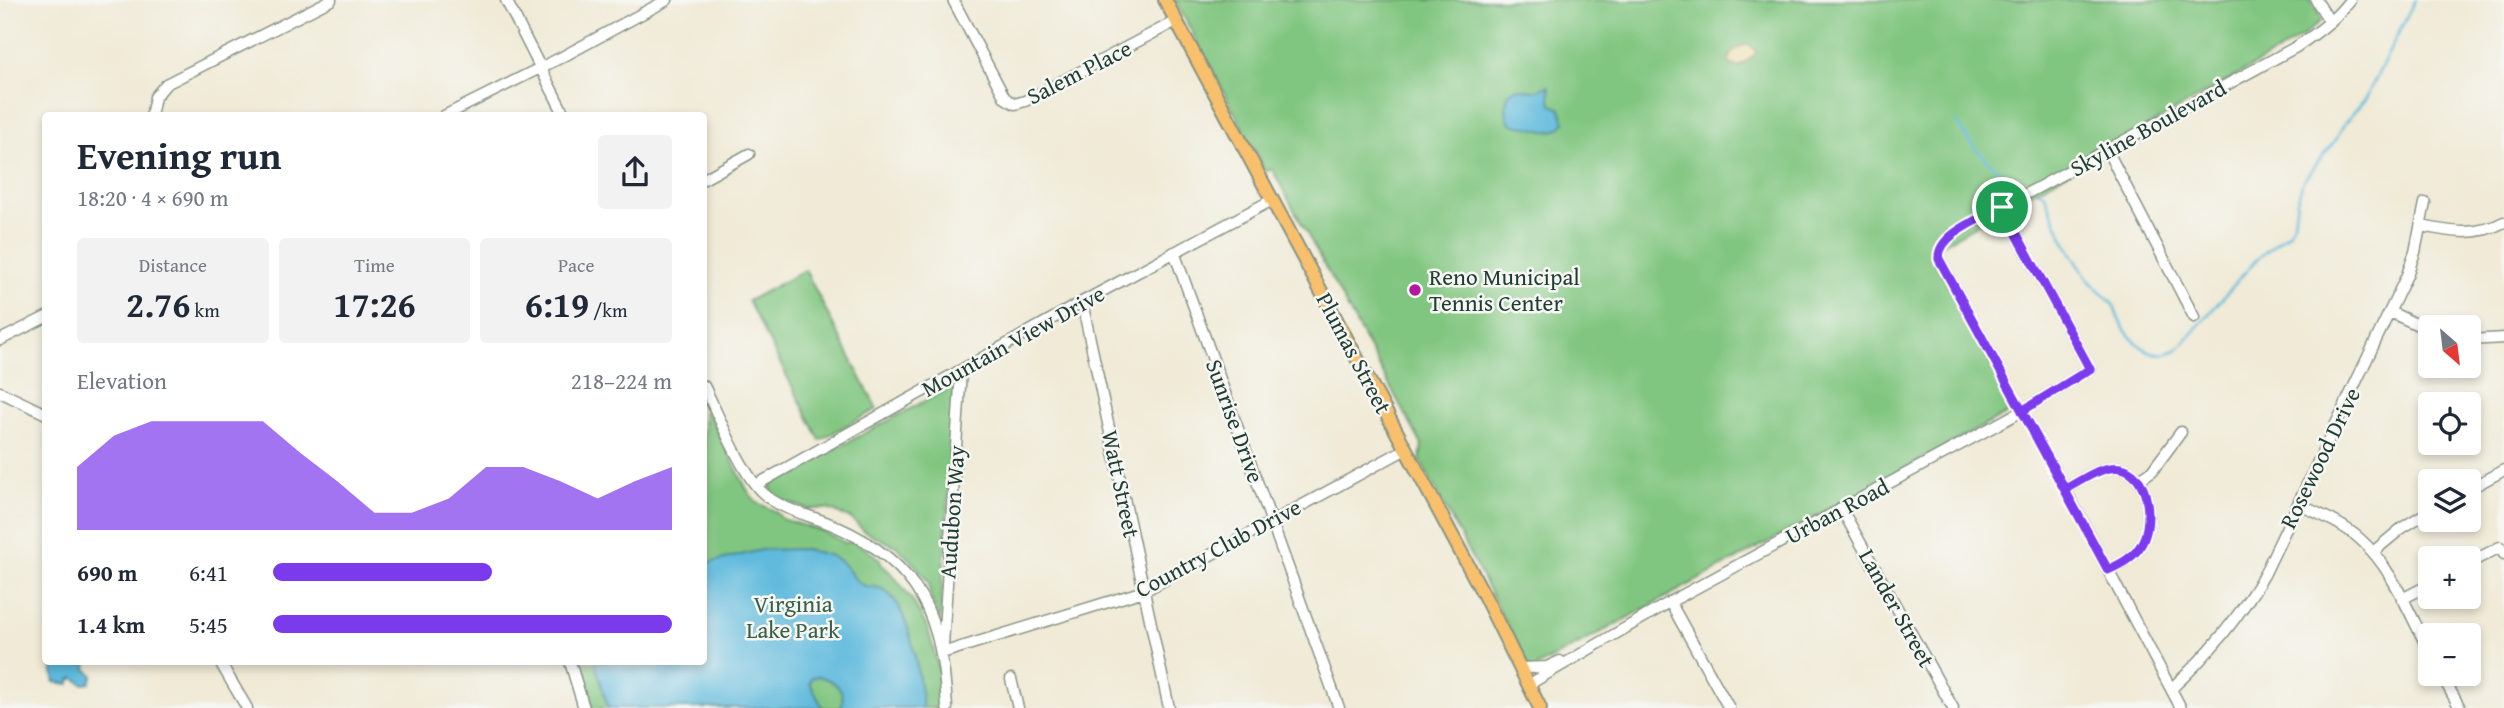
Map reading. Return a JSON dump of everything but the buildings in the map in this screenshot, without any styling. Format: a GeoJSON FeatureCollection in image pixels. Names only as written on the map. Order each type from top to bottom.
{"type":"FeatureCollection","features":[{"type":"Feature","properties":{"kind":"main road","name":"Plumas Street"},"geometry":{"type":"LineString","coordinates":[[1166,0],[1485,597],[1540,708]]}},
{"type":"Feature","properties":{"kind":"street"},"geometry":{"type":"LineString","coordinates":[[152,112],[155,96],[166,84],[331,0]]}},
{"type":"Feature","properties":{"kind":"street"},"geometry":{"type":"LineString","coordinates":[[506,0],[563,112]]}},
{"type":"Feature","properties":{"kind":"street"},"geometry":{"type":"LineString","coordinates":[[452,112],[667,0]]}},
{"type":"Feature","properties":{"kind":"street","name":"Salem Place"},"geometry":{"type":"LineString","coordinates":[[953,0],[1004,98],[1015,104],[1026,102],[1176,21]]}},
{"type":"Feature","properties":{"kind":"street"},"geometry":{"type":"LineString","coordinates":[[2316,0],[2330,22]]}},
{"type":"Feature","properties":{"kind":"street","name":"Skyline Boulevard"},"geometry":{"type":"LineString","coordinates":[[2022,411],[1942,265],[1939,254],[1941,247],[1951,236],[2002,207],[2296,47],[2330,22],[2350,0]]}},
{"type":"Feature","properties":{"kind":"street"},"geometry":{"type":"LineString","coordinates":[[2106,150],[2194,317]]}},
{"type":"Feature","properties":{"kind":"street"},"geometry":{"type":"LineString","coordinates":[[707,177],[749,155]]}},
{"type":"Feature","properties":{"kind":"street","name":"Mountain View Drive"},"geometry":{"type":"LineString","coordinates":[[756,485],[1082,302],[1272,200]]}},
{"type":"Feature","properties":{"kind":"street","name":"Rosewood Drive"},"geometry":{"type":"LineString","coordinates":[[2171,689],[2235,621],[2264,575],[2407,275],[2425,203]]}},
{"type":"Feature","properties":{"kind":"street","name":"Urban Road"},"geometry":{"type":"LineString","coordinates":[[1520,668],[1546,667],[1583,652],[2022,411],[2090,369],[2002,207]]}},
{"type":"Feature","properties":{"kind":"street"},"geometry":{"type":"LineString","coordinates":[[2421,226],[2467,233],[2493,228],[2504,222]]}},
{"type":"Feature","properties":{"kind":"street","name":"Sunrise Drive"},"geometry":{"type":"LineString","coordinates":[[1174,252],[1339,708]]}},
{"type":"Feature","properties":{"kind":"street","name":"Watt Street"},"geometry":{"type":"LineString","coordinates":[[1082,302],[1169,708]]}},
{"type":"Feature","properties":{"kind":"street"},"geometry":{"type":"LineString","coordinates":[[2390,312],[2418,325]]}},
{"type":"Feature","properties":{"kind":"street"},"geometry":{"type":"LineString","coordinates":[[0,340],[42,319]]}},
{"type":"Feature","properties":{"kind":"street"},"geometry":{"type":"LineString","coordinates":[[2482,339],[2504,338]]}},
{"type":"Feature","properties":{"kind":"street","name":"Audubon Way"},"geometry":{"type":"LineString","coordinates":[[942,653],[961,371]]}},
{"type":"Feature","properties":{"kind":"street"},"geometry":{"type":"LineString","coordinates":[[0,392],[42,412]]}},
{"type":"Feature","properties":{"kind":"street"},"geometry":{"type":"LineString","coordinates":[[707,392],[756,485],[780,505],[847,531],[891,558],[911,579],[923,598],[942,653],[947,708]]}},
{"type":"Feature","properties":{"kind":"street"},"geometry":{"type":"LineString","coordinates":[[2022,411],[2181,708]]}},
{"type":"Feature","properties":{"kind":"street"},"geometry":{"type":"LineString","coordinates":[[2138,480],[2152,471],[2181,432]]}},
{"type":"Feature","properties":{"kind":"street","name":"Country Club Drive"},"geometry":{"type":"LineString","coordinates":[[942,653],[1144,591],[1406,449]]}},
{"type":"Feature","properties":{"kind":"street"},"geometry":{"type":"LineString","coordinates":[[2065,489],[2109,468],[2125,470],[2138,480],[2146,495],[2149,509],[2144,538],[2132,555],[2108,570]]}},
{"type":"Feature","properties":{"kind":"street"},"geometry":{"type":"LineString","coordinates":[[2481,482],[2504,470]]}},
{"type":"Feature","properties":{"kind":"street"},"geometry":{"type":"LineString","coordinates":[[2298,504],[2344,528],[2373,552],[2418,629]]}},
{"type":"Feature","properties":{"kind":"street","name":"Lander Street"},"geometry":{"type":"LineString","coordinates":[[1841,508],[1953,708]]}},
{"type":"Feature","properties":{"kind":"street"},"geometry":{"type":"LineString","coordinates":[[2373,552],[2418,518]]}},
{"type":"Feature","properties":{"kind":"street"},"geometry":{"type":"LineString","coordinates":[[2481,559],[2502,551]]}},
{"type":"Feature","properties":{"kind":"street"},"geometry":{"type":"LineString","coordinates":[[2402,599],[2418,591]]}},
{"type":"Feature","properties":{"kind":"street"},"geometry":{"type":"LineString","coordinates":[[1670,602],[1729,708]]}},
{"type":"Feature","properties":{"kind":"street","name":"Urban Road"},"geometry":{"type":"LineString","coordinates":[[1528,685],[1583,652]]}},
{"type":"Feature","properties":{"kind":"street"},"geometry":{"type":"LineString","coordinates":[[222,665],[247,708]]}},
{"type":"Feature","properties":{"kind":"street"},"geometry":{"type":"LineString","coordinates":[[571,665],[584,708]]}},
{"type":"Feature","properties":{"kind":"street"},"geometry":{"type":"LineString","coordinates":[[1011,679],[1018,708]]}},
{"type":"Feature","properties":{"kind":"street"},"geometry":{"type":"LineString","coordinates":[[2447,686],[2459,708]]}},
{"type":"Feature","properties":{"kind":"green space"},"geometry":{"type":"Polygon","coordinates":[[[1175,0],[2311,0],[2322,20],[2281,50],[1936,248],[1935,262],[2015,409],[1531,670],[1420,460],[1422,445],[1272,169],[1266,172],[1175,0]]]}},
{"type":"Feature","properties":{"kind":"green space"},"geometry":{"type":"Polygon","coordinates":[[[805,270],[877,409],[820,440],[748,301],[805,270]]]}},
{"type":"Feature","properties":{"kind":"green space","name":"Virginia Lake Park"},"geometry":{"type":"Polygon","coordinates":[[[951,387],[955,391],[940,623],[930,596],[929,583],[896,546],[865,532],[852,519],[828,509],[808,509],[783,501],[775,496],[770,488],[773,482],[951,387]]]}},
{"type":"Feature","properties":{"kind":"green space","name":"Virginia Lake Park"},"geometry":{"type":"Polygon","coordinates":[[[707,410],[747,490],[757,503],[775,511],[782,519],[822,531],[845,543],[854,541],[880,559],[881,564],[913,601],[928,629],[939,670],[939,708],[593,708],[579,665],[707,665],[707,410]]]}},
{"type":"Feature","properties":{"kind":"sand"},"geometry":{"type":"Polygon","coordinates":[[[1750,45],[1756,51],[1754,56],[1738,67],[1729,64],[1730,56],[1735,50],[1750,45]]]}},
{"type":"Feature","properties":{"kind":"water"},"geometry":{"type":"Polygon","coordinates":[[[1549,86],[1551,105],[1560,108],[1565,122],[1558,129],[1546,131],[1516,126],[1510,122],[1506,106],[1507,96],[1511,91],[1533,91],[1549,86]]]}},
{"type":"Feature","properties":{"kind":"water","name":"Virginia Lake Park"},"geometry":{"type":"Polygon","coordinates":[[[803,549],[824,554],[839,561],[858,582],[882,589],[892,597],[900,609],[912,642],[923,708],[841,708],[841,691],[830,680],[818,676],[812,678],[810,684],[823,708],[608,708],[596,665],[707,665],[707,563],[761,550],[803,549]]]}},
{"type":"Feature","properties":{"kind":"water"},"geometry":{"type":"Polygon","coordinates":[[[87,665],[86,669],[93,675],[90,683],[83,684],[74,678],[70,680],[70,684],[55,682],[52,668],[87,665]]]}},
{"type":"Feature","properties":{"kind":"waterway"},"geometry":{"type":"LineString","coordinates":[[2039,191],[2045,194],[2069,250],[2090,281],[2111,302],[2130,336],[2144,349],[2161,354],[2179,348],[2255,261],[2289,232],[2294,222],[2303,181],[2366,98],[2415,0]]}},
{"type":"Feature","properties":{"kind":"waterway"},"geometry":{"type":"LineString","coordinates":[[1956,121],[1972,145],[2003,175],[2030,187]]}},
{"type":"Feature","properties":{"kind":"place","name":"Reno Municipal Tennis Center"},"geometry":{"type":"Point","coordinates":[1415,290]}},
{"type":"Feature","properties":{"kind":"route"},"geometry":{"type":"LineString","coordinates":[[2002,207],[1951,236],[1941,247],[1939,259],[1961,301],[2065,489],[2109,468],[2125,470],[2138,480],[2146,495],[2149,509],[2144,538],[2125,562],[2108,570],[2065,489],[2022,411],[2090,369],[2002,207]]}}]}
